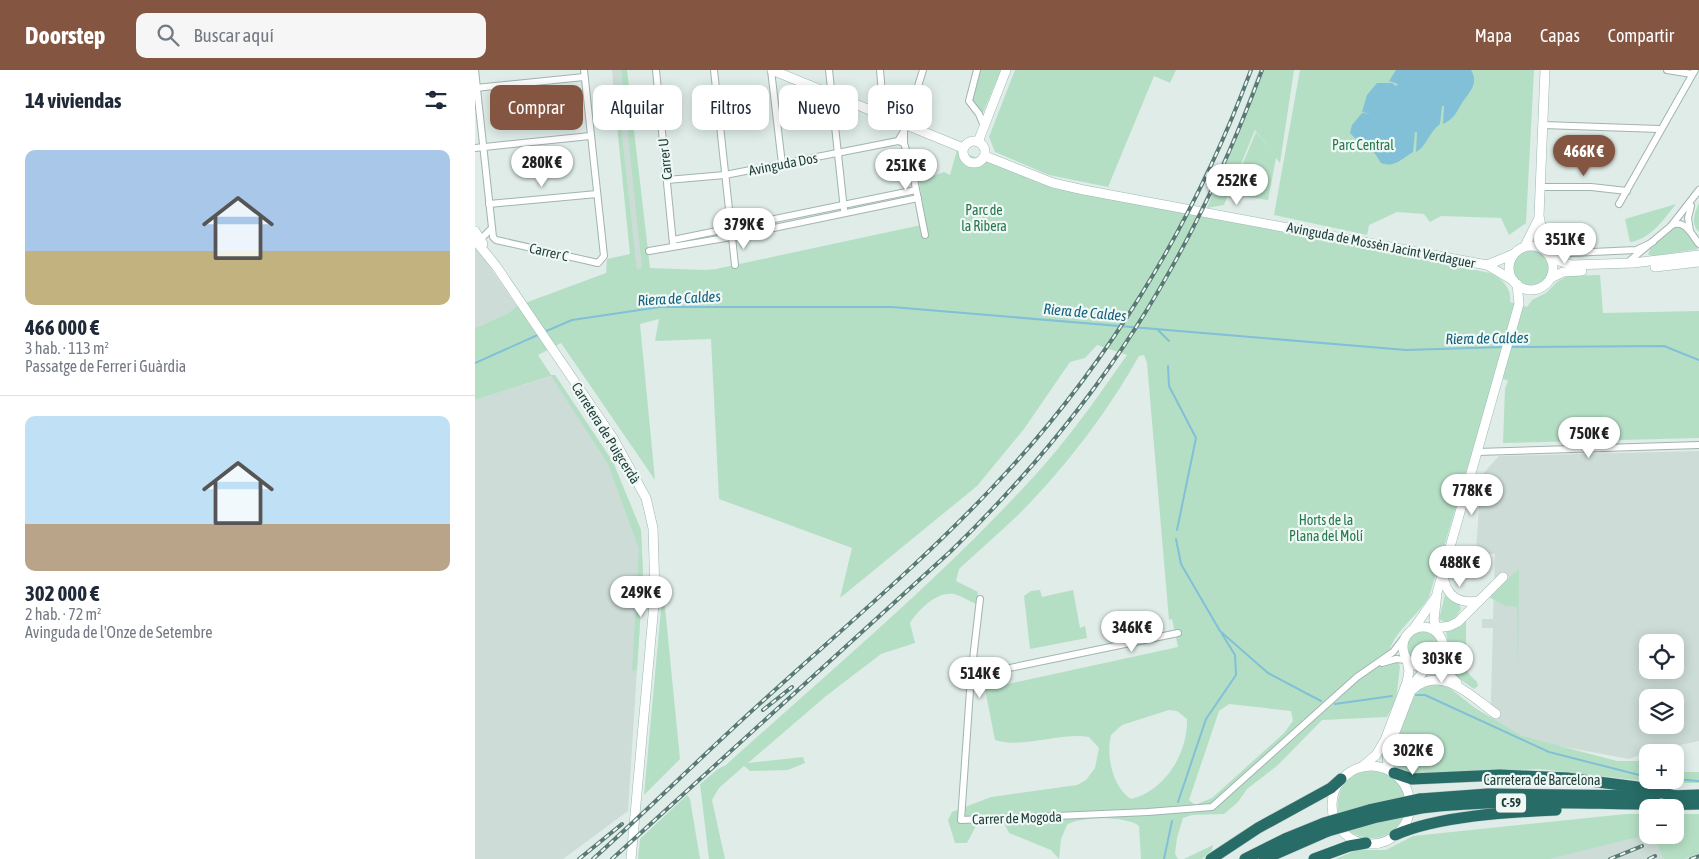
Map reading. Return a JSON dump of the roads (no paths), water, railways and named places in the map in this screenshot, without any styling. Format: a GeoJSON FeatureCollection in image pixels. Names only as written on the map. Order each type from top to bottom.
{"type":"FeatureCollection","features":[{"type":"Feature","properties":{"kind":"highway"},"geometry":{"type":"LineString","coordinates":[[1394,773],[1412,779],[1500,775],[1567,778],[1637,787],[1676,796]]}},
{"type":"Feature","properties":{"kind":"highway"},"geometry":{"type":"LineString","coordinates":[[1211,859],[1258,828],[1331,788],[1341,779]]}},
{"type":"Feature","properties":{"kind":"highway","name":"Carretera de Barcelona"},"geometry":{"type":"LineString","coordinates":[[1264,859],[1326,827],[1369,810],[1488,794],[1699,796]]}},
{"type":"Feature","properties":{"kind":"highway","name":"Carretera de Barcelona"},"geometry":{"type":"LineString","coordinates":[[1421,804],[1699,804]]}},
{"type":"Feature","properties":{"kind":"highway"},"geometry":{"type":"LineString","coordinates":[[1395,835],[1413,828],[1443,822],[1603,805]]}},
{"type":"Feature","properties":{"kind":"highway","name":"Carretera de Barcelona"},"geometry":{"type":"LineString","coordinates":[[1245,859],[1287,838],[1326,827]]}},
{"type":"Feature","properties":{"kind":"highway"},"geometry":{"type":"LineString","coordinates":[[1314,859],[1349,846],[1366,844]]}},
{"type":"Feature","properties":{"kind":"main road"},"geometry":{"type":"LineString","coordinates":[[771,70],[809,85]]}},
{"type":"Feature","properties":{"kind":"main road"},"geometry":{"type":"LineString","coordinates":[[978,142],[1006,70]]}},
{"type":"Feature","properties":{"kind":"main road"},"geometry":{"type":"LineString","coordinates":[[1437,593],[1414,628],[1403,639],[1402,649],[1409,671],[1407,682],[1385,740],[1377,755],[1341,779],[1333,798],[1335,822],[1348,836],[1366,844],[1382,842],[1395,835],[1408,818],[1411,803],[1404,784],[1388,766],[1387,753],[1419,675],[1439,659],[1442,653],[1442,639],[1437,630],[1435,616],[1437,593],[1519,304],[1515,283],[1509,270],[1514,254],[1525,246],[1534,232],[1539,216],[1545,70]]}},
{"type":"Feature","properties":{"kind":"main road"},"geometry":{"type":"LineString","coordinates":[[913,130],[963,148]]}},
{"type":"Feature","properties":{"kind":"main road"},"geometry":{"type":"LineString","coordinates":[[969,142],[978,142],[984,147],[985,156],[980,161],[973,163],[967,161],[963,155],[963,148],[969,142]]}},
{"type":"Feature","properties":{"kind":"main road","name":"Avinguda de Mossèn Jacint Verdaguer"},"geometry":{"type":"LineString","coordinates":[[985,156],[1053,183],[1084,190],[1487,265],[1515,283]]}},
{"type":"Feature","properties":{"kind":"main road"},"geometry":{"type":"LineString","coordinates":[[1539,216],[1553,266],[1551,278]]}},
{"type":"Feature","properties":{"kind":"main road","name":"Carretera de Puigcerdà"},"geometry":{"type":"LineString","coordinates":[[477,237],[634,474],[646,498],[653,528],[655,594],[631,859]]}},
{"type":"Feature","properties":{"kind":"main road"},"geometry":{"type":"LineString","coordinates":[[1525,246],[1538,246],[1559,261],[1572,265],[1630,263],[1699,257]]}},
{"type":"Feature","properties":{"kind":"main road","name":"Avinguda de Mossèn Jacint Verdaguer"},"geometry":{"type":"LineString","coordinates":[[1487,265],[1514,254]]}},
{"type":"Feature","properties":{"kind":"main road"},"geometry":{"type":"LineString","coordinates":[[1519,304],[1535,290],[1543,287],[1551,278],[1563,272],[1672,266],[1699,262]]}},
{"type":"Feature","properties":{"kind":"main road"},"geometry":{"type":"LineString","coordinates":[[1515,283],[1523,288],[1535,290]]}},
{"type":"Feature","properties":{"kind":"main road"},"geometry":{"type":"LineString","coordinates":[[1443,572],[1446,588],[1453,598],[1463,602],[1479,601]]}},
{"type":"Feature","properties":{"kind":"main road"},"geometry":{"type":"LineString","coordinates":[[1414,628],[1426,626],[1437,630],[1459,622],[1503,577]]}},
{"type":"Feature","properties":{"kind":"main road"},"geometry":{"type":"LineString","coordinates":[[1407,660],[1416,666],[1428,666],[1447,673],[1463,690]]}},
{"type":"Feature","properties":{"kind":"main road"},"geometry":{"type":"LineString","coordinates":[[1411,691],[1420,683],[1435,678],[1447,681],[1496,714]]}},
{"type":"Feature","properties":{"kind":"main road"},"geometry":{"type":"LineString","coordinates":[[1363,766],[1377,766],[1394,773]]}},
{"type":"Feature","properties":{"kind":"street"},"geometry":{"type":"LineString","coordinates":[[475,70],[492,228],[477,237]]}},
{"type":"Feature","properties":{"kind":"street","name":"Carrer U"},"geometry":{"type":"LineString","coordinates":[[656,70],[674,248]]}},
{"type":"Feature","properties":{"kind":"street"},"geometry":{"type":"LineString","coordinates":[[713,70],[735,265]]}},
{"type":"Feature","properties":{"kind":"street"},"geometry":{"type":"LineString","coordinates":[[771,70],[782,164]]}},
{"type":"Feature","properties":{"kind":"street"},"geometry":{"type":"LineString","coordinates":[[829,70],[831,85]]}},
{"type":"Feature","properties":{"kind":"street"},"geometry":{"type":"LineString","coordinates":[[880,70],[881,85]]}},
{"type":"Feature","properties":{"kind":"street"},"geometry":{"type":"LineString","coordinates":[[918,85],[923,70]]}},
{"type":"Feature","properties":{"kind":"street"},"geometry":{"type":"LineString","coordinates":[[977,70],[969,101],[979,114],[984,126]]}},
{"type":"Feature","properties":{"kind":"street"},"geometry":{"type":"LineString","coordinates":[[1619,204],[1659,129],[1694,72],[1667,70]]}},
{"type":"Feature","properties":{"kind":"street"},"geometry":{"type":"LineString","coordinates":[[476,88],[584,74],[597,194],[489,204]]}},
{"type":"Feature","properties":{"kind":"street"},"geometry":{"type":"LineString","coordinates":[[1543,125],[1659,129]]}},
{"type":"Feature","properties":{"kind":"street"},"geometry":{"type":"LineString","coordinates":[[836,130],[845,213]]}},
{"type":"Feature","properties":{"kind":"street"},"geometry":{"type":"LineString","coordinates":[[904,130],[901,142],[916,190],[925,235]]}},
{"type":"Feature","properties":{"kind":"street"},"geometry":{"type":"LineString","coordinates":[[475,148],[590,136]]}},
{"type":"Feature","properties":{"kind":"street","name":"Avinguda Dos"},"geometry":{"type":"LineString","coordinates":[[667,180],[725,175],[901,142]]}},
{"type":"Feature","properties":{"kind":"street"},"geometry":{"type":"LineString","coordinates":[[1540,187],[1583,187],[1627,191]]}},
{"type":"Feature","properties":{"kind":"street"},"geometry":{"type":"LineString","coordinates":[[673,240],[916,190]]}},
{"type":"Feature","properties":{"kind":"street"},"geometry":{"type":"LineString","coordinates":[[1630,263],[1671,226],[1699,190]]}},
{"type":"Feature","properties":{"kind":"street","name":"Carrer C"},"geometry":{"type":"LineString","coordinates":[[492,228],[493,237],[496,240],[598,263],[604,256],[597,194]]}},
{"type":"Feature","properties":{"kind":"street"},"geometry":{"type":"LineString","coordinates":[[1695,196],[1689,211],[1691,233],[1699,244]]}},
{"type":"Feature","properties":{"kind":"street"},"geometry":{"type":"LineString","coordinates":[[649,251],[731,237],[918,198]]}},
{"type":"Feature","properties":{"kind":"street"},"geometry":{"type":"LineString","coordinates":[[1671,226],[1681,224],[1699,240]]}},
{"type":"Feature","properties":{"kind":"street"},"geometry":{"type":"LineString","coordinates":[[1548,252],[1636,250],[1653,242]]}},
{"type":"Feature","properties":{"kind":"street"},"geometry":{"type":"LineString","coordinates":[[1672,266],[1679,262],[1699,257]]}},
{"type":"Feature","properties":{"kind":"street"},"geometry":{"type":"LineString","coordinates":[[1630,263],[1656,267]]}},
{"type":"Feature","properties":{"kind":"street"},"geometry":{"type":"LineString","coordinates":[[1477,452],[1699,445]]}},
{"type":"Feature","properties":{"kind":"street"},"geometry":{"type":"LineString","coordinates":[[979,599],[971,676],[1178,633]]}},
{"type":"Feature","properties":{"kind":"street","name":"Carrer de Mogoda"},"geometry":{"type":"LineString","coordinates":[[971,676],[961,820],[1148,812],[1213,807],[1357,677],[1393,652],[1403,639]]}},
{"type":"Feature","properties":{"kind":"street","name":"Carrer de Mogoda"},"geometry":{"type":"LineString","coordinates":[[1376,665],[1396,659],[1407,660]]}},
{"type":"Feature","properties":{"kind":"water"},"geometry":{"type":"Polygon","coordinates":[[[1396,70],[1471,70],[1474,83],[1454,115],[1443,124],[1444,106],[1442,106],[1440,124],[1420,149],[1416,152],[1417,132],[1415,132],[1413,152],[1394,164],[1386,164],[1381,163],[1361,140],[1359,142],[1350,133],[1352,125],[1362,113],[1371,114],[1362,112],[1367,95],[1377,83],[1392,83],[1396,86],[1398,84],[1389,81],[1396,70]]]}},
{"type":"Feature","properties":{"kind":"waterway","name":"Riera de Caldes"},"geometry":{"type":"LineString","coordinates":[[544,332],[572,320],[660,307],[892,307],[1406,350],[1504,347]]}},
{"type":"Feature","properties":{"kind":"waterway"},"geometry":{"type":"LineString","coordinates":[[1158,330],[1169,341]]}},
{"type":"Feature","properties":{"kind":"waterway","name":"Riera de Caldes"},"geometry":{"type":"LineString","coordinates":[[475,363],[540,334]]}},
{"type":"Feature","properties":{"kind":"waterway","name":"Riera de Caldes"},"geometry":{"type":"LineString","coordinates":[[1509,347],[1664,346],[1699,360]]}},
{"type":"Feature","properties":{"kind":"waterway"},"geometry":{"type":"LineString","coordinates":[[1168,366],[1169,386],[1196,438],[1177,530]]}},
{"type":"Feature","properties":{"kind":"waterway"},"geometry":{"type":"LineString","coordinates":[[1176,539],[1181,564],[1220,631],[1268,673],[1321,701]]}},
{"type":"Feature","properties":{"kind":"waterway"},"geometry":{"type":"LineString","coordinates":[[1178,802],[1206,719],[1236,675],[1235,655],[1222,634]]}},
{"type":"Feature","properties":{"kind":"waterway"},"geometry":{"type":"LineString","coordinates":[[1416,695],[1425,695],[1549,752],[1639,775]]}},
{"type":"Feature","properties":{"kind":"waterway"},"geometry":{"type":"LineString","coordinates":[[1335,704],[1392,696]]}},
{"type":"Feature","properties":{"kind":"waterway"},"geometry":{"type":"LineString","coordinates":[[1684,780],[1699,781]]}},
{"type":"Feature","properties":{"kind":"waterway"},"geometry":{"type":"LineString","coordinates":[[1164,859],[1172,821]]}},
{"type":"Feature","properties":{"kind":"railway"},"geometry":{"type":"LineString","coordinates":[[593,859],[743,719],[936,544],[991,489],[1033,443],[1109,345],[1174,239],[1228,128],[1251,70]]}},
{"type":"Feature","properties":{"kind":"railway"},"geometry":{"type":"LineString","coordinates":[[612,859],[951,551],[1004,497],[1052,442],[1095,386],[1135,329],[1171,269],[1204,206],[1234,140],[1262,70]]}},
{"type":"Feature","properties":{"kind":"railway"},"geometry":{"type":"LineString","coordinates":[[763,710],[792,687]]}},
{"type":"Feature","properties":{"kind":"railway"},"geometry":{"type":"LineString","coordinates":[[579,859],[622,824]]}},
{"type":"Feature","properties":{"kind":"railway"},"geometry":{"type":"LineString","coordinates":[[1610,859],[1642,846]]}},
{"type":"Feature","properties":{"kind":"railway"},"geometry":{"type":"LineString","coordinates":[[1649,859],[1655,856]]}},
{"type":"Feature","properties":{"kind":"railway"},"geometry":{"type":"LineString","coordinates":[[1691,859],[1699,856]]}},
{"type":"Feature","properties":{"kind":"park label","name":"Parc Central"},"geometry":{"type":"Point","coordinates":[1363,145]}},
{"type":"Feature","properties":{"kind":"park label","name":"Parc de la Ribera"},"geometry":{"type":"Point","coordinates":[984,218]}},
{"type":"Feature","properties":{"kind":"park label","name":"Horts de la Plana del Molí"},"geometry":{"type":"Point","coordinates":[1326,528]}}]}
